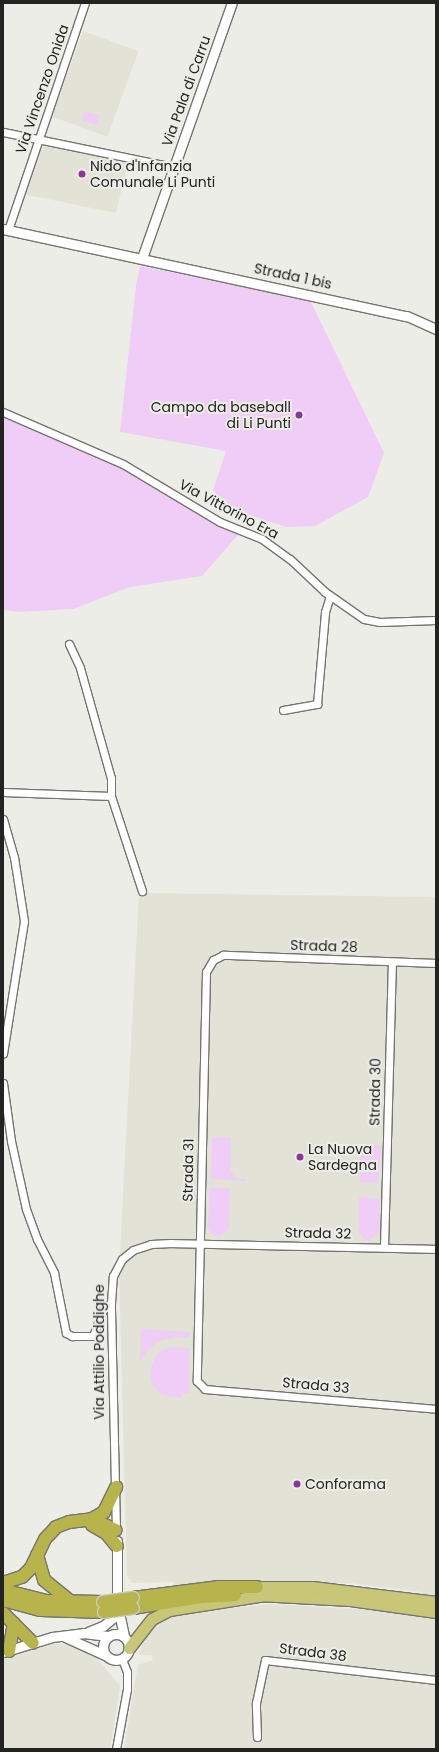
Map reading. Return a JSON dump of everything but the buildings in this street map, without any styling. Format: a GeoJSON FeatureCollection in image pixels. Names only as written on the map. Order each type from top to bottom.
{"type":"FeatureCollection","features":[{"type":"Feature","properties":{"kind":"highway"},"geometry":{"type":"LineString","coordinates":[[3,1582],[22,1577],[31,1568],[45,1539],[56,1527],[92,1519],[104,1512],[116,1487]]}},
{"type":"Feature","properties":{"kind":"highway"},"geometry":{"type":"LineString","coordinates":[[92,1519],[116,1530]]}},
{"type":"Feature","properties":{"kind":"highway"},"geometry":{"type":"LineString","coordinates":[[78,1521],[92,1524],[106,1533],[117,1546]]}},
{"type":"Feature","properties":{"kind":"highway"},"geometry":{"type":"LineString","coordinates":[[37,1556],[44,1580],[73,1603]]}},
{"type":"Feature","properties":{"kind":"highway"},"geometry":{"type":"LineString","coordinates":[[3,1600],[41,1610],[106,1610],[205,1588],[261,1592]]}},
{"type":"Feature","properties":{"kind":"highway"},"geometry":{"type":"LineString","coordinates":[[3,1590],[21,1596],[73,1603],[106,1610]]}},
{"type":"Feature","properties":{"kind":"highway"},"geometry":{"type":"LineString","coordinates":[[3,1613],[32,1643]]}},
{"type":"Feature","properties":{"kind":"highway"},"geometry":{"type":"LineString","coordinates":[[6,1652],[14,1623]]}},
{"type":"Feature","properties":{"kind":"main road"},"geometry":{"type":"LineString","coordinates":[[130,1648],[152,1619],[169,1610],[243,1601],[261,1592],[312,1587],[436,1602]]}},
{"type":"Feature","properties":{"kind":"main road"},"geometry":{"type":"LineString","coordinates":[[261,1592],[350,1600],[436,1612]]}},
{"type":"Feature","properties":{"kind":"street","name":"Via Vincenzo Onida"},"geometry":{"type":"LineString","coordinates":[[5,229],[85,3]]}},
{"type":"Feature","properties":{"kind":"street","name":"Via Pala di Carru"},"geometry":{"type":"LineString","coordinates":[[142,258],[232,3]]}},
{"type":"Feature","properties":{"kind":"street"},"geometry":{"type":"LineString","coordinates":[[3,132],[174,168]]}},
{"type":"Feature","properties":{"kind":"street"},"geometry":{"type":"LineString","coordinates":[[5,229],[142,258]]}},
{"type":"Feature","properties":{"kind":"street","name":"Strada 1 bis"},"geometry":{"type":"LineString","coordinates":[[142,258],[407,316],[436,329]]}},
{"type":"Feature","properties":{"kind":"street","name":"Via Vittorino Era"},"geometry":{"type":"LineString","coordinates":[[3,412],[123,464],[220,522],[262,539],[290,559],[330,596],[370,621],[436,620]]}},
{"type":"Feature","properties":{"kind":"street"},"geometry":{"type":"LineString","coordinates":[[283,710],[317,704],[325,612],[330,596]]}},
{"type":"Feature","properties":{"kind":"street"},"geometry":{"type":"LineString","coordinates":[[70,644],[80,668],[98,737],[111,778],[111,796],[142,891]]}},
{"type":"Feature","properties":{"kind":"street"},"geometry":{"type":"LineString","coordinates":[[3,792],[111,796]]}},
{"type":"Feature","properties":{"kind":"street"},"geometry":{"type":"LineString","coordinates":[[3,819],[14,857],[24,921],[3,1053]]}},
{"type":"Feature","properties":{"kind":"street","name":"Strada 28"},"geometry":{"type":"LineString","coordinates":[[213,960],[223,955],[436,963]]}},
{"type":"Feature","properties":{"kind":"street","name":"Strada 31"},"geometry":{"type":"LineString","coordinates":[[197,1381],[206,972],[213,960]]}},
{"type":"Feature","properties":{"kind":"street","name":"Strada 30"},"geometry":{"type":"LineString","coordinates":[[384,1247],[392,962]]}},
{"type":"Feature","properties":{"kind":"street"},"geometry":{"type":"LineString","coordinates":[[3,1083],[11,1141],[26,1209],[37,1239],[54,1273],[66,1333],[72,1336],[93,1336],[102,1311],[111,1303]]}},
{"type":"Feature","properties":{"kind":"street","name":"Strada 32"},"geometry":{"type":"LineString","coordinates":[[200,1243],[436,1249]]}},
{"type":"Feature","properties":{"kind":"street","name":"Via Attilio Poddighe"},"geometry":{"type":"LineString","coordinates":[[116,1530],[111,1303],[113,1276],[122,1259],[133,1250],[151,1244],[200,1243]]}},
{"type":"Feature","properties":{"kind":"street","name":"Strada 33"},"geometry":{"type":"LineString","coordinates":[[197,1381],[205,1389],[436,1410]]}},
{"type":"Feature","properties":{"kind":"street"},"geometry":{"type":"LineString","coordinates":[[65,1637],[113,1660],[122,1659],[130,1648],[124,1636],[118,1603],[116,1530]]}},
{"type":"Feature","properties":{"kind":"street"},"geometry":{"type":"LineString","coordinates":[[6,1652],[52,1637],[65,1637],[96,1630],[106,1610],[118,1603]]}},
{"type":"Feature","properties":{"kind":"street"},"geometry":{"type":"LineString","coordinates":[[105,1655],[102,1647],[109,1636],[106,1610]]}},
{"type":"Feature","properties":{"kind":"street"},"geometry":{"type":"LineString","coordinates":[[83,1633],[109,1636],[117,1633],[124,1636]]}},
{"type":"Feature","properties":{"kind":"street"},"geometry":{"type":"LineString","coordinates":[[116,1749],[127,1689],[128,1672],[122,1659]]}},
{"type":"Feature","properties":{"kind":"street","name":"Strada 38"},"geometry":{"type":"LineString","coordinates":[[257,1737],[256,1703],[265,1660],[436,1680]]}},
{"type":"Feature","properties":{"kind":"shaded area"},"geometry":{"type":"Polygon","coordinates":[[[83,31],[138,51],[107,137],[52,117],[83,31]]]}},
{"type":"Feature","properties":{"kind":"shaded area"},"geometry":{"type":"Polygon","coordinates":[[[84,111],[99,115],[97,125],[81,121],[84,111]]]}},
{"type":"Feature","properties":{"kind":"shaded area"},"geometry":{"type":"Polygon","coordinates":[[[46,146],[128,163],[116,213],[23,194],[39,150],[46,146]]]}},
{"type":"Feature","properties":{"kind":"shaded area"},"geometry":{"type":"Polygon","coordinates":[[[140,266],[310,300],[384,453],[368,497],[315,526],[286,527],[231,509],[213,490],[226,451],[120,432],[136,285],[140,266]]]}},
{"type":"Feature","properties":{"kind":"shaded area"},"geometry":{"type":"Polygon","coordinates":[[[3,411],[168,487],[238,535],[202,576],[130,587],[73,609],[20,612],[3,610],[3,411]]]}},
{"type":"Feature","properties":{"kind":"shaded area"},"geometry":{"type":"Polygon","coordinates":[[[139,893],[436,897],[436,1598],[422,1597],[421,1592],[350,1583],[204,1582],[175,1587],[174,1582],[132,1583],[127,1576],[119,1270],[139,893]]]}},
{"type":"Feature","properties":{"kind":"shaded area"},"geometry":{"type":"Polygon","coordinates":[[[212,1137],[231,1138],[230,1171],[238,1180],[245,1178],[244,1181],[211,1179],[212,1137]]]}},
{"type":"Feature","properties":{"kind":"shaded area"},"geometry":{"type":"Polygon","coordinates":[[[360,1145],[381,1146],[378,1183],[360,1182],[360,1145]]]}},
{"type":"Feature","properties":{"kind":"shaded area"},"geometry":{"type":"Polygon","coordinates":[[[209,1188],[230,1188],[229,1229],[220,1236],[213,1235],[208,1229],[209,1188]]]}},
{"type":"Feature","properties":{"kind":"shaded area"},"geometry":{"type":"Polygon","coordinates":[[[359,1197],[380,1199],[379,1233],[369,1240],[365,1240],[359,1232],[359,1197]]]}},
{"type":"Feature","properties":{"kind":"shaded area"},"geometry":{"type":"Polygon","coordinates":[[[141,1329],[190,1332],[189,1338],[177,1337],[159,1341],[149,1349],[140,1361],[141,1329]]]}},
{"type":"Feature","properties":{"kind":"shaded area"},"geometry":{"type":"Polygon","coordinates":[[[173,1347],[189,1348],[189,1393],[182,1393],[182,1398],[162,1395],[153,1386],[151,1379],[151,1367],[156,1355],[162,1350],[173,1347]]]}},
{"type":"Feature","properties":{"kind":"shaded area"},"geometry":{"type":"Polygon","coordinates":[[[271,1604],[369,1610],[436,1618],[436,1749],[124,1749],[138,1665],[153,1660],[151,1655],[138,1655],[148,1632],[156,1623],[177,1613],[271,1604]]]}},
{"type":"Feature","properties":{"kind":"shaded area"},"geometry":{"type":"Polygon","coordinates":[[[53,1644],[69,1644],[96,1657],[120,1686],[110,1749],[3,1749],[3,1658],[53,1644]]]}},
{"type":"Feature","properties":{"kind":"place","name":"Nido d'Infanzia Comunale Li Punti"},"geometry":{"type":"Point","coordinates":[82,174]}},
{"type":"Feature","properties":{"kind":"place","name":"Campo da baseball di Li Punti"},"geometry":{"type":"Point","coordinates":[299,415]}},
{"type":"Feature","properties":{"kind":"place","name":"La Nuova Sardegna"},"geometry":{"type":"Point","coordinates":[300,1157]}},
{"type":"Feature","properties":{"kind":"place","name":"Conforama"},"geometry":{"type":"Point","coordinates":[297,1484]}}]}
